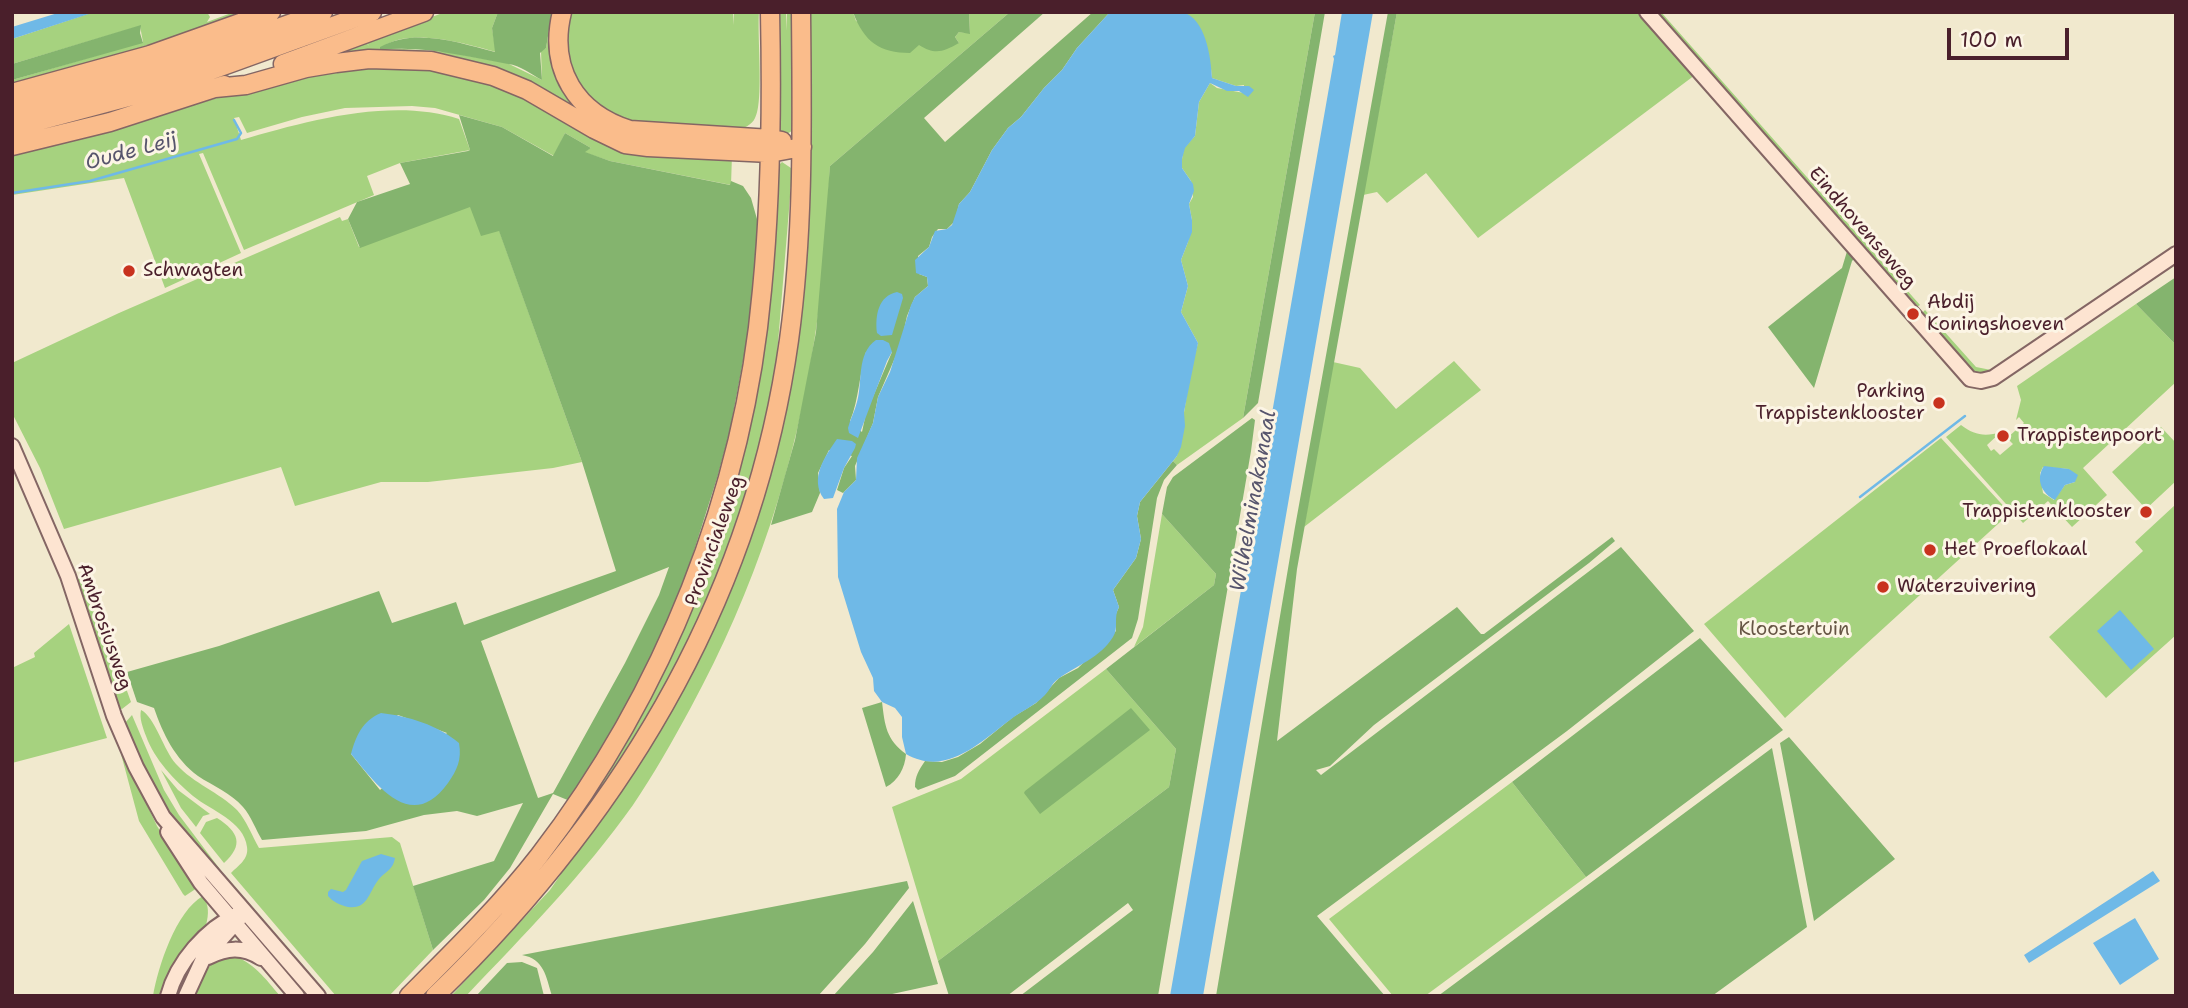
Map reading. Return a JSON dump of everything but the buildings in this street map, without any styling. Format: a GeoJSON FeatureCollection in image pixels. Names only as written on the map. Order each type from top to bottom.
{"type":"FeatureCollection","features":[{"type":"Feature","properties":{"kind":"highway"},"geometry":{"type":"LineString","coordinates":[[12,93],[150,55],[271,12]]}},
{"type":"Feature","properties":{"kind":"highway"},"geometry":{"type":"LineString","coordinates":[[12,111],[155,72],[323,12]]}},
{"type":"Feature","properties":{"kind":"highway"},"geometry":{"type":"LineString","coordinates":[[12,128],[162,88],[372,12]]}},
{"type":"Feature","properties":{"kind":"highway"},"geometry":{"type":"LineString","coordinates":[[12,146],[110,122],[215,88],[424,12]]}},
{"type":"Feature","properties":{"kind":"highway"},"geometry":{"type":"LineString","coordinates":[[562,12],[558,40],[564,72],[579,100],[599,117],[630,130],[770,146]]}},
{"type":"Feature","properties":{"kind":"highway","name":"Provincialeweg"},"geometry":{"type":"LineString","coordinates":[[409,996],[507,894],[546,846],[611,751],[654,671],[699,569],[722,499],[742,419],[762,292],[770,146],[770,12]]}},
{"type":"Feature","properties":{"kind":"highway","name":"Provincialeweg"},"geometry":{"type":"LineString","coordinates":[[435,996],[515,912],[595,813],[629,764],[663,710],[714,608],[740,543],[759,486],[776,415],[794,298],[802,147],[801,12]]}},
{"type":"Feature","properties":{"kind":"highway"},"geometry":{"type":"LineString","coordinates":[[215,88],[246,85],[306,68],[347,61],[431,61],[493,76],[527,90],[594,130],[625,144],[648,147],[802,147]]}},
{"type":"Feature","properties":{"kind":"street","name":"Eindhovenseweg"},"geometry":{"type":"LineString","coordinates":[[1647,12],[1970,379],[1981,381],[1993,378],[2176,254]]}},
{"type":"Feature","properties":{"kind":"street","name":"Ambrosiusweg"},"geometry":{"type":"LineString","coordinates":[[12,446],[68,576],[114,716],[136,767],[163,817],[265,961],[297,996]]}},
{"type":"Feature","properties":{"kind":"street","name":"Ambrosiusweg"},"geometry":{"type":"LineString","coordinates":[[163,817],[169,838],[201,883],[318,996]]}},
{"type":"Feature","properties":{"kind":"street"},"geometry":{"type":"LineString","coordinates":[[168,996],[181,965],[202,939],[212,920],[213,909],[201,883]]}},
{"type":"Feature","properties":{"kind":"street"},"geometry":{"type":"LineString","coordinates":[[202,939],[237,918]]}},
{"type":"Feature","properties":{"kind":"street"},"geometry":{"type":"LineString","coordinates":[[186,996],[203,959],[237,918]]}},
{"type":"Feature","properties":{"kind":"street"},"geometry":{"type":"LineString","coordinates":[[203,959],[238,949],[253,953],[265,961]]}},
{"type":"Feature","properties":{"kind":"green space"},"geometry":{"type":"Polygon","coordinates":[[[94,12],[207,12],[210,17],[207,22],[234,12],[248,12],[118,55],[12,84],[12,80],[143,42],[140,26],[12,64],[12,39],[94,12]]]}},
{"type":"Feature","properties":{"kind":"green space"},"geometry":{"type":"Polygon","coordinates":[[[445,12],[498,12],[492,28],[496,52],[453,41],[419,38],[390,43],[380,50],[447,52],[507,63],[542,80],[541,51],[546,48],[552,12],[558,12],[563,81],[647,142],[480,70],[307,65],[366,42],[369,46],[367,42],[445,12]]]}},
{"type":"Feature","properties":{"kind":"green space"},"geometry":{"type":"Polygon","coordinates":[[[498,12],[552,12],[546,48],[540,53],[542,80],[512,65],[461,55],[413,49],[380,50],[380,47],[394,41],[423,37],[495,52],[492,28],[498,12]]]}},
{"type":"Feature","properties":{"kind":"green space"},"geometry":{"type":"Polygon","coordinates":[[[567,12],[733,12],[733,25],[734,12],[759,12],[760,84],[758,110],[754,120],[748,126],[737,130],[632,127],[585,100],[564,58],[567,12]]]}},
{"type":"Feature","properties":{"kind":"green space"},"geometry":{"type":"Polygon","coordinates":[[[775,12],[786,12],[786,31],[787,12],[797,12],[795,129],[787,134],[779,131],[775,12]]]}},
{"type":"Feature","properties":{"kind":"green space"},"geometry":{"type":"Polygon","coordinates":[[[808,12],[853,12],[856,21],[919,45],[959,43],[955,37],[959,32],[970,33],[969,12],[1010,12],[830,166],[819,309],[797,428],[770,525],[753,572],[713,664],[670,746],[614,831],[553,904],[466,996],[451,996],[550,890],[561,874],[557,870],[638,757],[776,444],[808,12]]]}},
{"type":"Feature","properties":{"kind":"green space"},"geometry":{"type":"Polygon","coordinates":[[[853,12],[969,12],[970,34],[959,32],[955,37],[959,43],[944,50],[934,51],[919,45],[910,53],[890,51],[874,44],[868,38],[853,12]]]}},
{"type":"Feature","properties":{"kind":"green space"},"geometry":{"type":"Polygon","coordinates":[[[1010,12],[1045,12],[924,118],[945,142],[1093,12],[1110,12],[1021,117],[1008,128],[992,150],[970,192],[959,204],[955,221],[947,229],[938,229],[929,247],[918,256],[919,274],[927,277],[928,286],[915,297],[907,316],[901,344],[878,397],[873,423],[855,466],[856,480],[843,493],[837,490],[844,468],[852,456],[829,450],[818,473],[820,493],[812,512],[771,525],[795,440],[816,332],[830,166],[1010,12]],[[866,352],[850,421],[862,432],[866,413],[892,352],[866,352]]]}},
{"type":"Feature","properties":{"kind":"green space"},"geometry":{"type":"Polygon","coordinates":[[[1183,12],[1315,12],[1243,418],[1177,465],[1173,461],[1177,456],[1191,369],[1198,343],[1181,312],[1188,286],[1181,260],[1188,242],[1192,220],[1189,204],[1193,197],[1191,181],[1182,168],[1182,159],[1184,148],[1195,136],[1199,102],[1210,83],[1217,88],[1244,93],[1244,85],[1236,86],[1212,78],[1211,69],[1190,17],[1183,12]]]}},
{"type":"Feature","properties":{"kind":"green space"},"geometry":{"type":"Polygon","coordinates":[[[1315,12],[1325,12],[1258,403],[1243,418],[1315,12]]]}},
{"type":"Feature","properties":{"kind":"green space"},"geometry":{"type":"Polygon","coordinates":[[[1388,12],[1397,12],[1297,569],[1277,741],[1457,607],[1481,634],[1484,634],[1612,537],[1615,541],[1589,563],[1374,725],[1330,766],[1316,770],[1321,775],[1621,547],[1694,631],[1567,731],[1317,916],[1385,996],[1216,996],[1295,527],[1388,12]]]}},
{"type":"Feature","properties":{"kind":"green space"},"geometry":{"type":"Polygon","coordinates":[[[1397,12],[1639,12],[1695,75],[1478,238],[1426,173],[1387,203],[1377,192],[1363,195],[1397,12]]]}},
{"type":"Feature","properties":{"kind":"green space"},"geometry":{"type":"Polygon","coordinates":[[[1652,12],[1661,12],[1920,305],[1917,307],[1881,273],[1652,12]]]}},
{"type":"Feature","properties":{"kind":"green space"},"geometry":{"type":"Polygon","coordinates":[[[141,25],[143,43],[12,80],[12,64],[141,25]]]}},
{"type":"Feature","properties":{"kind":"green space"},"geometry":{"type":"Polygon","coordinates":[[[412,66],[482,79],[528,98],[732,155],[731,185],[610,161],[583,152],[591,148],[565,133],[554,156],[502,127],[435,108],[345,108],[247,133],[239,117],[234,118],[241,140],[349,114],[406,110],[433,113],[459,119],[470,150],[400,163],[367,176],[374,195],[244,250],[203,153],[199,154],[241,253],[165,288],[124,178],[12,195],[12,155],[88,137],[217,98],[331,69],[412,66]]]}},
{"type":"Feature","properties":{"kind":"green space"},"geometry":{"type":"Polygon","coordinates":[[[459,115],[502,127],[553,156],[565,133],[591,148],[585,152],[610,161],[730,185],[731,181],[743,186],[751,198],[759,226],[748,335],[730,430],[674,614],[612,737],[570,801],[553,794],[510,868],[484,900],[433,950],[413,886],[494,861],[523,803],[477,816],[457,811],[424,815],[366,831],[262,840],[238,802],[198,776],[176,754],[154,708],[137,702],[127,672],[219,646],[379,591],[392,623],[456,602],[464,625],[616,571],[582,462],[499,231],[481,236],[470,207],[360,248],[348,219],[357,202],[410,184],[400,163],[470,150],[459,115]],[[669,567],[481,641],[538,798],[553,793],[625,663],[659,595],[669,567]],[[398,715],[351,754],[380,790],[447,733],[398,715]]]}},
{"type":"Feature","properties":{"kind":"green space"},"geometry":{"type":"Polygon","coordinates":[[[782,162],[791,168],[791,185],[774,391],[767,430],[721,576],[646,726],[553,855],[483,935],[547,853],[727,503],[777,167],[782,162]]]}},
{"type":"Feature","properties":{"kind":"green space"},"geometry":{"type":"Polygon","coordinates":[[[470,206],[499,230],[582,462],[553,468],[428,482],[381,482],[295,506],[281,467],[64,529],[40,468],[12,413],[12,363],[119,313],[340,217],[342,221],[348,219],[359,247],[470,206]]]}},
{"type":"Feature","properties":{"kind":"green space"},"geometry":{"type":"Polygon","coordinates":[[[2176,245],[2176,248],[1990,374],[1975,374],[1957,359],[1922,313],[1925,310],[1976,367],[1991,370],[2176,245]]]}},
{"type":"Feature","properties":{"kind":"green space"},"geometry":{"type":"Polygon","coordinates":[[[1848,248],[1856,257],[1852,261],[1814,388],[1768,327],[1842,268],[1848,248]]]}},
{"type":"Feature","properties":{"kind":"green space"},"geometry":{"type":"Polygon","coordinates":[[[2176,277],[2176,345],[2136,304],[2176,277]]]}},
{"type":"Feature","properties":{"kind":"green space"},"geometry":{"type":"Polygon","coordinates":[[[2136,304],[2176,345],[2176,382],[2083,468],[2107,495],[2072,527],[2048,501],[2023,523],[1946,437],[1961,425],[1980,434],[2001,432],[1987,445],[1991,451],[1994,449],[2000,455],[2013,444],[2007,438],[2024,423],[2019,417],[2016,420],[2021,400],[2017,386],[2136,304]],[[2043,467],[2040,473],[2043,493],[2054,500],[2065,485],[2075,482],[2069,469],[2043,467]]]}},
{"type":"Feature","properties":{"kind":"green space"},"geometry":{"type":"Polygon","coordinates":[[[1454,361],[1481,390],[1304,527],[1333,362],[1360,368],[1396,409],[1454,361]]]}},
{"type":"Feature","properties":{"kind":"green space"},"geometry":{"type":"Polygon","coordinates":[[[1252,418],[1255,420],[1251,451],[1158,996],[1020,996],[1133,910],[1128,903],[1007,996],[949,996],[938,961],[1169,787],[1176,749],[1106,669],[1214,585],[1216,574],[1162,514],[1167,487],[1173,477],[1252,418]]]}},
{"type":"Feature","properties":{"kind":"green space"},"geometry":{"type":"Polygon","coordinates":[[[2161,427],[2176,443],[2176,481],[2146,509],[2112,472],[2161,427]]]}},
{"type":"Feature","properties":{"kind":"green space","name":"Kloostertuin"},"geometry":{"type":"Polygon","coordinates":[[[1941,438],[2010,513],[1785,718],[1704,624],[1941,438]]]}},
{"type":"Feature","properties":{"kind":"green space"},"geometry":{"type":"Polygon","coordinates":[[[1173,461],[1177,465],[1164,480],[1157,498],[1138,619],[1132,638],[955,776],[918,790],[915,787],[916,780],[925,761],[942,762],[958,757],[980,744],[1013,717],[1036,703],[1059,678],[1078,668],[1116,631],[1115,616],[1119,607],[1113,590],[1136,558],[1141,539],[1137,516],[1140,502],[1173,461]]]}},
{"type":"Feature","properties":{"kind":"green space"},"geometry":{"type":"Polygon","coordinates":[[[2175,505],[2176,635],[2106,698],[2049,637],[2143,551],[2135,542],[2175,505]]]}},
{"type":"Feature","properties":{"kind":"green space"},"geometry":{"type":"Polygon","coordinates":[[[1162,514],[1216,574],[1214,585],[1134,647],[1143,627],[1162,514]]]}},
{"type":"Feature","properties":{"kind":"green space"},"geometry":{"type":"Polygon","coordinates":[[[80,578],[110,644],[131,702],[122,709],[119,708],[74,580],[80,578]]]}},
{"type":"Feature","properties":{"kind":"green space"},"geometry":{"type":"Polygon","coordinates":[[[69,624],[107,738],[12,763],[12,668],[35,657],[34,653],[69,624]]]}},
{"type":"Feature","properties":{"kind":"green space"},"geometry":{"type":"Polygon","coordinates":[[[1700,638],[1783,730],[1586,877],[1512,782],[1700,638]]]}},
{"type":"Feature","properties":{"kind":"green space"},"geometry":{"type":"Polygon","coordinates":[[[1106,669],[1176,749],[1169,787],[938,961],[892,807],[961,779],[1106,669]]]}},
{"type":"Feature","properties":{"kind":"green space"},"geometry":{"type":"Polygon","coordinates":[[[882,702],[888,731],[894,743],[906,754],[900,774],[886,787],[862,708],[882,702]]]}},
{"type":"Feature","properties":{"kind":"green space"},"geometry":{"type":"Polygon","coordinates":[[[1131,708],[1150,730],[1040,814],[1025,791],[1131,708]]]}},
{"type":"Feature","properties":{"kind":"green space"},"geometry":{"type":"Polygon","coordinates":[[[141,710],[151,720],[176,764],[237,810],[259,848],[392,837],[400,843],[433,950],[389,996],[336,996],[231,873],[246,855],[245,838],[233,823],[193,796],[166,769],[150,745],[142,723],[141,710]]]}},
{"type":"Feature","properties":{"kind":"green space"},"geometry":{"type":"Polygon","coordinates":[[[132,715],[164,790],[179,815],[219,868],[216,871],[152,788],[124,724],[132,715]]]}},
{"type":"Feature","properties":{"kind":"green space"},"geometry":{"type":"Polygon","coordinates":[[[1789,737],[1895,859],[1814,921],[1780,743],[1789,737]]]}},
{"type":"Feature","properties":{"kind":"green space"},"geometry":{"type":"Polygon","coordinates":[[[1772,748],[1807,927],[1712,996],[1438,996],[1772,748]]]}},
{"type":"Feature","properties":{"kind":"green space"},"geometry":{"type":"Polygon","coordinates":[[[121,754],[157,826],[197,888],[185,896],[139,821],[121,754]]]}},
{"type":"Feature","properties":{"kind":"green space"},"geometry":{"type":"Polygon","coordinates":[[[161,770],[178,790],[210,814],[203,816],[196,827],[181,808],[161,770]]]}},
{"type":"Feature","properties":{"kind":"green space"},"geometry":{"type":"Polygon","coordinates":[[[1512,782],[1586,877],[1425,996],[1393,996],[1329,919],[1512,782]]]}},
{"type":"Feature","properties":{"kind":"green space"},"geometry":{"type":"Polygon","coordinates":[[[217,818],[230,828],[236,839],[234,850],[224,863],[200,833],[206,822],[217,818]]]}},
{"type":"Feature","properties":{"kind":"green space"},"geometry":{"type":"Polygon","coordinates":[[[907,881],[909,888],[865,944],[818,996],[552,996],[540,964],[522,955],[907,881]]]}},
{"type":"Feature","properties":{"kind":"green space"},"geometry":{"type":"Polygon","coordinates":[[[203,896],[208,910],[206,925],[163,996],[153,996],[159,970],[177,927],[193,903],[203,896]]]}},
{"type":"Feature","properties":{"kind":"green space"},"geometry":{"type":"Polygon","coordinates":[[[913,901],[938,984],[883,996],[833,996],[873,952],[913,901]]]}},
{"type":"Feature","properties":{"kind":"green space"},"geometry":{"type":"Polygon","coordinates":[[[232,955],[253,967],[280,996],[195,996],[207,969],[218,960],[232,955]]]}},
{"type":"Feature","properties":{"kind":"green space"},"geometry":{"type":"Polygon","coordinates":[[[522,962],[537,968],[544,996],[476,996],[507,963],[522,962]]]}},
{"type":"Feature","properties":{"kind":"water"},"geometry":{"type":"Polygon","coordinates":[[[1167,11],[1182,12],[1190,16],[1197,22],[1206,40],[1212,78],[1236,86],[1249,86],[1254,90],[1248,97],[1239,91],[1227,91],[1210,83],[1199,102],[1195,136],[1185,148],[1182,159],[1182,168],[1193,184],[1194,191],[1189,204],[1192,232],[1181,260],[1188,286],[1181,312],[1198,343],[1184,412],[1185,426],[1181,447],[1177,456],[1140,502],[1137,516],[1141,539],[1136,558],[1113,590],[1119,607],[1115,634],[1108,644],[1095,656],[1056,681],[1037,702],[974,747],[948,759],[935,762],[921,760],[906,754],[902,737],[902,717],[895,708],[882,702],[874,691],[873,678],[861,652],[838,577],[837,509],[844,492],[856,480],[857,458],[873,423],[878,397],[890,372],[911,305],[915,297],[928,286],[927,277],[916,273],[915,260],[929,247],[935,231],[947,229],[952,225],[959,204],[970,192],[992,150],[1008,128],[1021,117],[1110,12],[1167,11]]]}},
{"type":"Feature","properties":{"kind":"water"},"geometry":{"type":"Polygon","coordinates":[[[61,12],[95,12],[12,39],[12,27],[61,12]]]}},
{"type":"Feature","properties":{"kind":"water"},"geometry":{"type":"Polygon","coordinates":[[[1342,12],[1373,12],[1203,996],[1170,996],[1333,56],[1342,12]]]}},
{"type":"Feature","properties":{"kind":"water"},"geometry":{"type":"Polygon","coordinates":[[[897,292],[902,294],[903,298],[892,335],[881,336],[877,333],[879,308],[886,298],[897,292]]]}},
{"type":"Feature","properties":{"kind":"water"},"geometry":{"type":"Polygon","coordinates":[[[876,340],[889,343],[892,352],[858,438],[849,433],[848,428],[859,394],[865,353],[876,340]]]}},
{"type":"Feature","properties":{"kind":"water"},"geometry":{"type":"Polygon","coordinates":[[[837,439],[856,444],[833,498],[824,499],[818,476],[837,439]]]}},
{"type":"Feature","properties":{"kind":"water"},"geometry":{"type":"Polygon","coordinates":[[[2044,466],[2069,469],[2078,475],[2075,482],[2065,485],[2055,500],[2041,486],[2040,476],[2044,466]]]}},
{"type":"Feature","properties":{"kind":"water"},"geometry":{"type":"Polygon","coordinates":[[[2120,610],[2154,649],[2131,670],[2097,631],[2120,610]]]}},
{"type":"Feature","properties":{"kind":"water"},"geometry":{"type":"Polygon","coordinates":[[[381,713],[422,722],[459,743],[460,755],[456,769],[434,798],[421,804],[408,804],[395,799],[372,779],[351,754],[361,730],[369,720],[381,713]]]}},
{"type":"Feature","properties":{"kind":"water"},"geometry":{"type":"Polygon","coordinates":[[[381,854],[395,858],[394,862],[364,903],[348,907],[328,896],[331,889],[343,892],[346,890],[362,861],[381,854]]]}},
{"type":"Feature","properties":{"kind":"water"},"geometry":{"type":"Polygon","coordinates":[[[2153,871],[2160,881],[2029,963],[2024,955],[2153,871]]]}},
{"type":"Feature","properties":{"kind":"water"},"geometry":{"type":"Polygon","coordinates":[[[2135,918],[2159,959],[2120,985],[2093,943],[2135,918]]]}},
{"type":"Feature","properties":{"kind":"waterway","name":"Oude Leij"},"geometry":{"type":"LineString","coordinates":[[12,193],[90,181],[237,139],[241,133],[234,120]]}},
{"type":"Feature","properties":{"kind":"waterway"},"geometry":{"type":"LineString","coordinates":[[1860,497],[1965,416]]}},
{"type":"Feature","properties":{"kind":"place","name":"Schwagten"},"geometry":{"type":"Point","coordinates":[129,271]}},
{"type":"Feature","properties":{"kind":"place","name":"Abdij Koningshoeven"},"geometry":{"type":"Point","coordinates":[1913,314]}},
{"type":"Feature","properties":{"kind":"place","name":"Parking Trappistenklooster"},"geometry":{"type":"Point","coordinates":[1939,403]}},
{"type":"Feature","properties":{"kind":"place","name":"Trappistenpoort"},"geometry":{"type":"Point","coordinates":[2003,436]}},
{"type":"Feature","properties":{"kind":"place","name":"Trappistenklooster"},"geometry":{"type":"Point","coordinates":[2146,512]}},
{"type":"Feature","properties":{"kind":"place","name":"Het Proeflokaal"},"geometry":{"type":"Point","coordinates":[1930,550]}},
{"type":"Feature","properties":{"kind":"place","name":"Waterzuivering"},"geometry":{"type":"Point","coordinates":[1883,587]}},
{"type":"Feature","properties":{"kind":"water label","name":"Wilhelminakanaal"},"geometry":{"type":"Point","coordinates":[1254,501]}}]}
